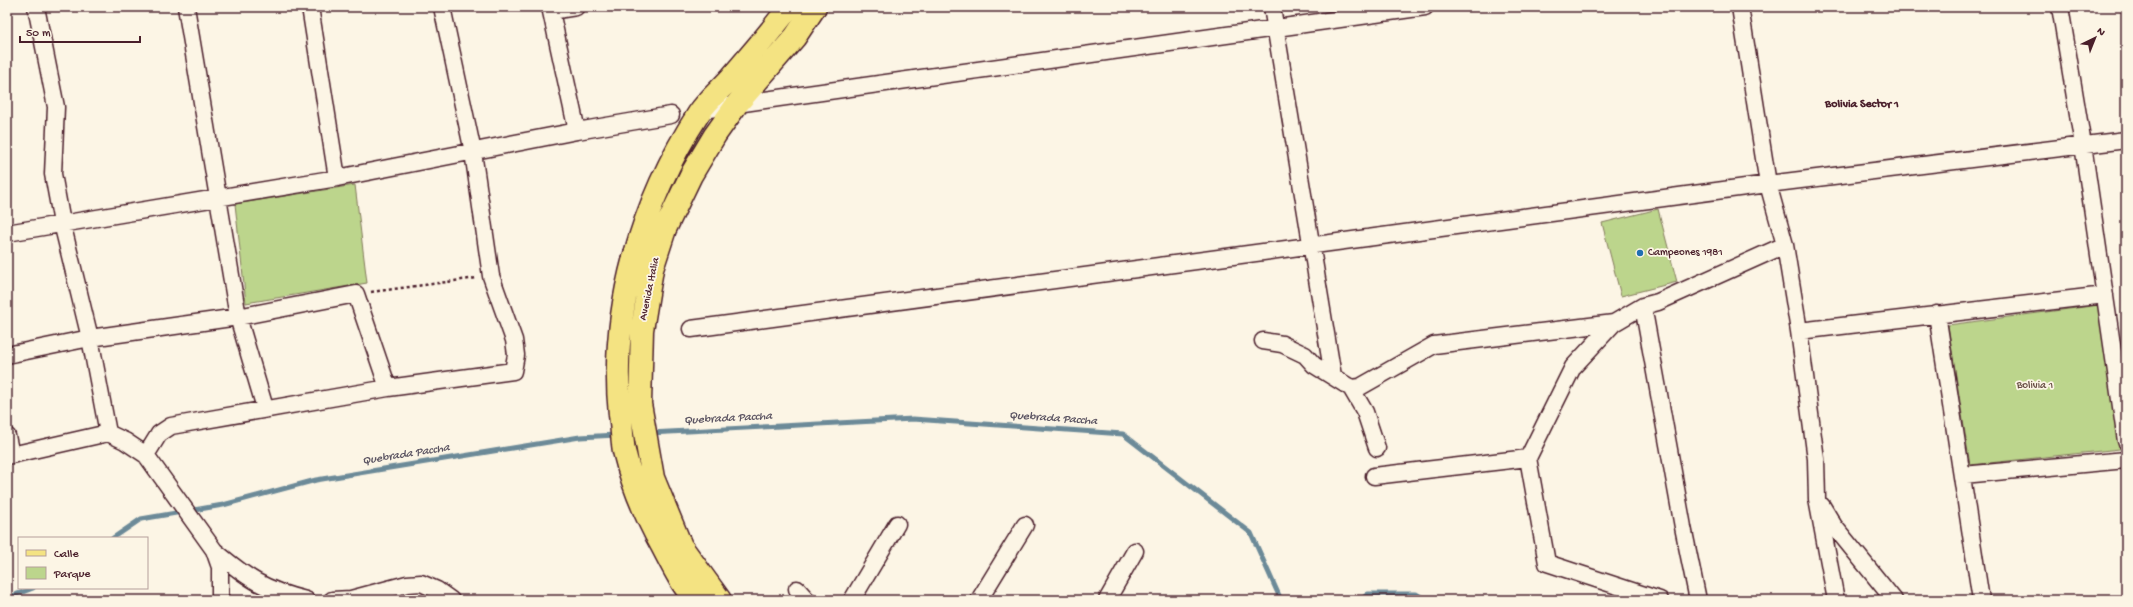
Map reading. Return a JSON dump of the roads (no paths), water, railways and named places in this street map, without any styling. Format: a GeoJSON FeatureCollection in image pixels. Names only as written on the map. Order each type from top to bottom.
{"type":"FeatureCollection","features":[{"type":"Feature","properties":{"kind":"main road","name":"Avenida Italia"},"geometry":{"type":"LineString","coordinates":[[695,600],[685,588],[647,519],[624,451],[617,386],[619,327],[631,269],[658,188],[675,154],[700,111],[730,79],[789,7]]}},
{"type":"Feature","properties":{"kind":"main road","name":"Avenida Italia"},"geometry":{"type":"LineString","coordinates":[[720,600],[681,546],[653,478],[640,404],[642,330],[652,268],[665,229],[691,175],[714,135],[737,104],[796,38],[815,7]]}},
{"type":"Feature","properties":{"kind":"street"},"geometry":{"type":"LineString","coordinates":[[36,7],[56,108],[53,174],[62,223],[90,338],[108,434]]}},
{"type":"Feature","properties":{"kind":"street"},"geometry":{"type":"LineString","coordinates":[[186,7],[238,317],[265,408]]}},
{"type":"Feature","properties":{"kind":"street"},"geometry":{"type":"LineString","coordinates":[[310,7],[337,178]]}},
{"type":"Feature","properties":{"kind":"street"},"geometry":{"type":"LineString","coordinates":[[146,455],[159,434],[172,426],[265,408],[388,388],[513,371],[516,355],[514,340],[491,276],[473,152],[442,7]]}},
{"type":"Feature","properties":{"kind":"street"},"geometry":{"type":"LineString","coordinates":[[576,7],[550,9],[577,131]]}},
{"type":"Feature","properties":{"kind":"street"},"geometry":{"type":"LineString","coordinates":[[1272,7],[1333,376]]}},
{"type":"Feature","properties":{"kind":"street"},"geometry":{"type":"LineString","coordinates":[[700,111],[737,104],[1425,7]]}},
{"type":"Feature","properties":{"kind":"street"},"geometry":{"type":"LineString","coordinates":[[1740,7],[1768,184],[1785,245],[1799,331],[1816,459],[1817,499],[1836,600]]}},
{"type":"Feature","properties":{"kind":"street"},"geometry":{"type":"LineString","coordinates":[[2060,7],[2083,145],[2126,441]]}},
{"type":"Feature","properties":{"kind":"street"},"geometry":{"type":"LineString","coordinates":[[7,232],[218,196],[337,178],[577,131],[671,115]]}},
{"type":"Feature","properties":{"kind":"street"},"geometry":{"type":"LineString","coordinates":[[691,329],[1768,184],[2126,140]]}},
{"type":"Feature","properties":{"kind":"street"},"geometry":{"type":"LineString","coordinates":[[1660,600],[1547,563],[1528,458],[1574,367],[1614,323],[1643,306],[1658,302],[1785,245]]}},
{"type":"Feature","properties":{"kind":"street"},"geometry":{"type":"LineString","coordinates":[[7,356],[90,338],[238,317],[356,294],[388,388]]}},
{"type":"Feature","properties":{"kind":"street"},"geometry":{"type":"LineString","coordinates":[[1799,331],[2105,295]]}},
{"type":"Feature","properties":{"kind":"street"},"geometry":{"type":"LineString","coordinates":[[1643,306],[1683,527],[1698,600]]}},
{"type":"Feature","properties":{"kind":"street"},"geometry":{"type":"LineString","coordinates":[[1937,314],[1963,475],[1981,600]]}},
{"type":"Feature","properties":{"kind":"street"},"geometry":{"type":"LineString","coordinates":[[1351,388],[1360,388],[1434,345],[1614,323]]}},
{"type":"Feature","properties":{"kind":"street"},"geometry":{"type":"LineString","coordinates":[[1263,341],[1282,344],[1305,355],[1314,365],[1351,388],[1365,412],[1377,448]]}},
{"type":"Feature","properties":{"kind":"street"},"geometry":{"type":"LineString","coordinates":[[7,436],[9,456],[108,434],[125,441],[146,455],[214,550],[255,583],[271,590],[306,600]]}},
{"type":"Feature","properties":{"kind":"street"},"geometry":{"type":"LineString","coordinates":[[1374,476],[1528,458]]}},
{"type":"Feature","properties":{"kind":"street"},"geometry":{"type":"LineString","coordinates":[[1963,475],[2126,460]]}},
{"type":"Feature","properties":{"kind":"street"},"geometry":{"type":"LineString","coordinates":[[1817,499],[1834,526],[1894,600]]}},
{"type":"Feature","properties":{"kind":"street"},"geometry":{"type":"LineString","coordinates":[[852,600],[897,524]]}},
{"type":"Feature","properties":{"kind":"street"},"geometry":{"type":"LineString","coordinates":[[979,600],[1025,525]]}},
{"type":"Feature","properties":{"kind":"street"},"geometry":{"type":"LineString","coordinates":[[214,550],[220,567],[220,600]]}},
{"type":"Feature","properties":{"kind":"street"},"geometry":{"type":"LineString","coordinates":[[1107,600],[1136,551]]}},
{"type":"Feature","properties":{"kind":"street"},"geometry":{"type":"LineString","coordinates":[[332,600],[351,598],[407,584],[421,583],[437,590],[451,600]]}},
{"type":"Feature","properties":{"kind":"waterway","name":"Quebrada Paccha"},"geometry":{"type":"LineString","coordinates":[[650,433],[913,419],[1123,434],[1251,533],[1281,600]]}},
{"type":"Feature","properties":{"kind":"waterway","name":"Quebrada Paccha"},"geometry":{"type":"LineString","coordinates":[[114,537],[141,519],[223,505],[316,480],[580,437],[616,435]]}},
{"type":"Feature","properties":{"kind":"waterway","name":"Quebrada Paccha"},"geometry":{"type":"LineString","coordinates":[[7,598],[30,589]]}},
{"type":"Feature","properties":{"kind":"waterway","name":"Quebrada Paccha"},"geometry":{"type":"LineString","coordinates":[[1361,600],[1368,594],[1416,594],[1426,600]]}},
{"type":"Feature","properties":{"kind":"place","name":"Campeones 1981"},"geometry":{"type":"Point","coordinates":[1640,253]}},
{"type":"Feature","properties":{"kind":"district","name":"Bolivia Sector 1"},"geometry":{"type":"Point","coordinates":[1862,105]}},
{"type":"Feature","properties":{"kind":"park label","name":"Bolivia 1"},"geometry":{"type":"Point","coordinates":[2035,386]}}]}
